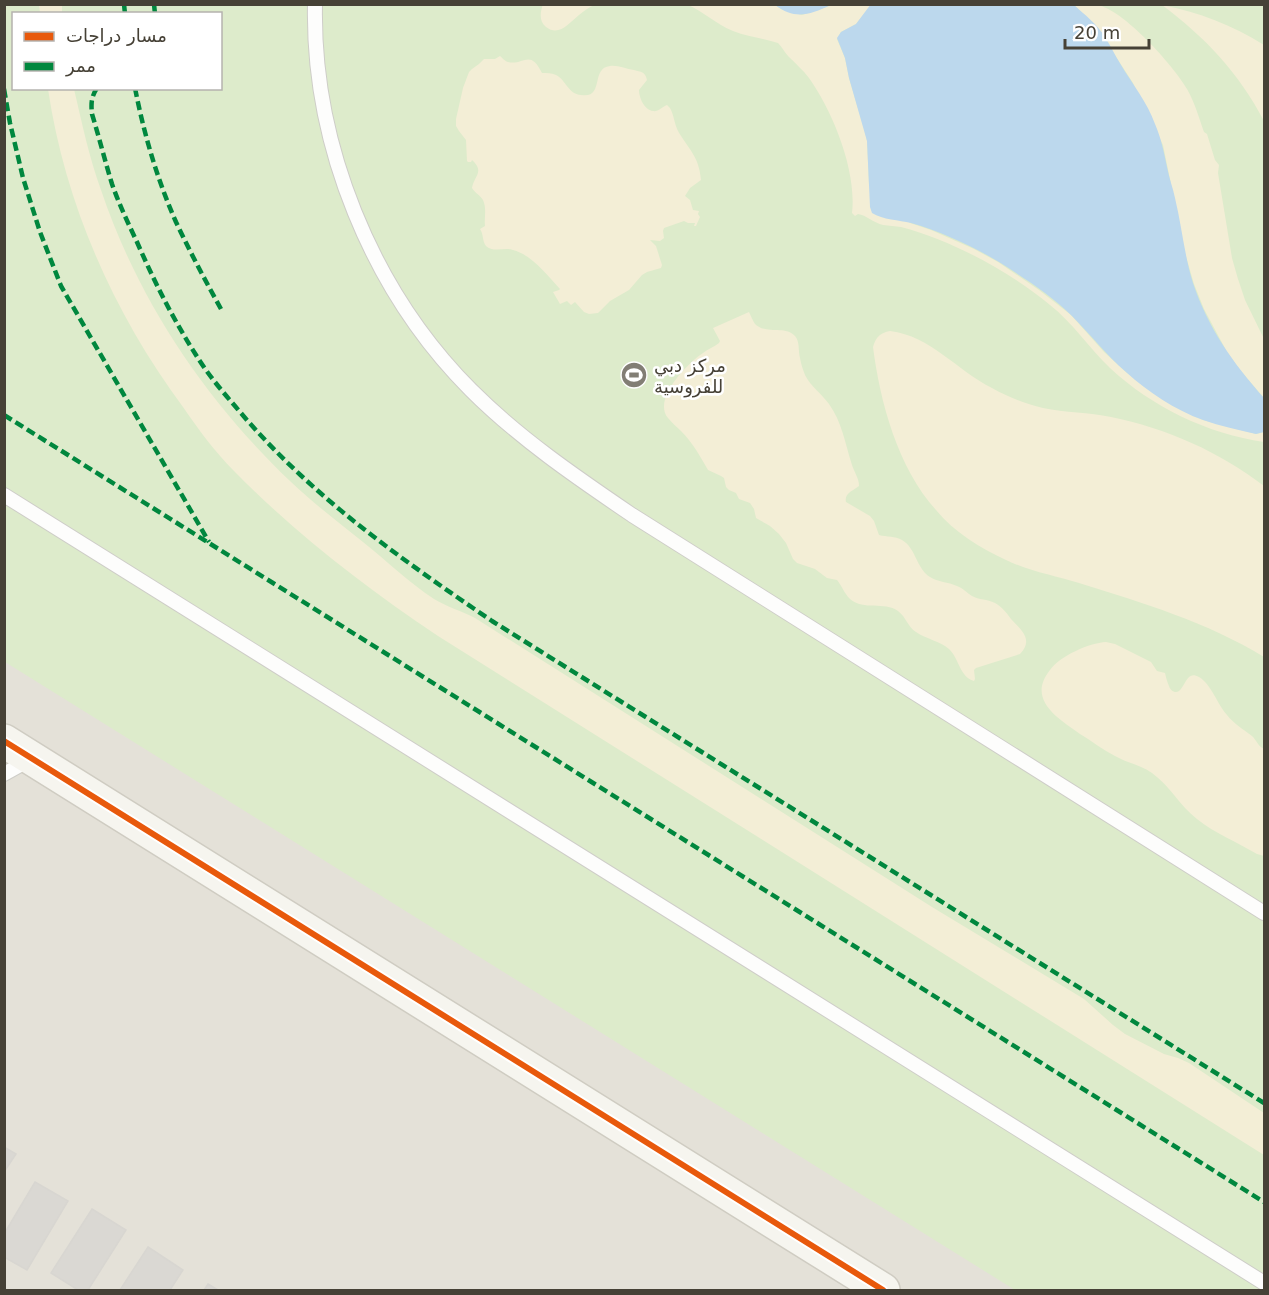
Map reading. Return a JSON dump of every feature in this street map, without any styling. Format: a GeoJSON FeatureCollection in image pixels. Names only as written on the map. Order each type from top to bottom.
{"type":"FeatureCollection","features":[{"type":"Feature","properties":{"kind":"street"},"geometry":{"type":"LineString","coordinates":[[4,741],[883,1290]]}},
{"type":"Feature","properties":{"kind":"lane"},"geometry":{"type":"LineString","coordinates":[[315,4],[319,81],[326,122],[352,205],[369,246],[390,285],[414,322],[470,389],[502,419],[560,465],[632,515],[1264,913]]}},
{"type":"Feature","properties":{"kind":"lane"},"geometry":{"type":"LineString","coordinates":[[4,495],[1264,1283]]}},
{"type":"Feature","properties":{"kind":"lane"},"geometry":{"type":"LineString","coordinates":[[4,774],[32,758]]}},
{"type":"Feature","properties":{"kind":"shaded area","name":"مركز دبي للفروسية"},"geometry":{"type":"Polygon","coordinates":[[[5,5],[1264,5],[1264,1290],[5,1290],[5,5]]]}},
{"type":"Feature","properties":{"kind":"green space","name":"مركز دبي للفروسية"},"geometry":{"type":"Polygon","coordinates":[[[4,5],[1264,5],[1264,1290],[1015,1290],[5,662],[4,5]]]}},
{"type":"Feature","properties":{"kind":"sand"},"geometry":{"type":"Polygon","coordinates":[[[543,4],[595,5],[564,28],[551,30],[541,19],[543,4]]]}},
{"type":"Feature","properties":{"kind":"sand"},"geometry":{"type":"Polygon","coordinates":[[[39,5],[62,5],[62,12],[40,12],[39,5]]]}},
{"type":"Feature","properties":{"kind":"sand"},"geometry":{"type":"Polygon","coordinates":[[[688,5],[775,5],[802,15],[831,5],[871,5],[856,24],[841,32],[837,39],[845,58],[867,141],[869,185],[910,223],[974,249],[998,262],[1039,290],[1071,315],[1104,352],[1127,373],[1161,398],[1203,420],[1256,434],[1264,432],[1264,442],[1222,433],[1182,417],[1144,395],[1110,368],[1050,305],[1017,280],[980,258],[921,233],[880,224],[858,214],[855,216],[852,213],[851,179],[841,142],[827,108],[807,75],[778,43],[733,31],[688,5]]]}},
{"type":"Feature","properties":{"kind":"sand"},"geometry":{"type":"Polygon","coordinates":[[[1074,5],[1097,5],[1120,17],[1160,53],[1190,94],[1215,160],[1219,165],[1218,173],[1232,258],[1238,279],[1245,300],[1264,339],[1264,398],[1227,352],[1204,309],[1194,284],[1185,253],[1163,145],[1133,83],[1096,26],[1074,5]]]}},
{"type":"Feature","properties":{"kind":"sand"},"geometry":{"type":"Polygon","coordinates":[[[1162,5],[1215,20],[1264,45],[1264,121],[1244,87],[1220,57],[1193,30],[1162,5]]]}},
{"type":"Feature","properties":{"kind":"sand"},"geometry":{"type":"Polygon","coordinates":[[[500,56],[513,63],[534,61],[542,73],[556,75],[570,90],[581,95],[593,92],[600,72],[604,68],[616,66],[642,72],[647,80],[639,90],[643,103],[653,111],[667,105],[670,108],[678,131],[698,165],[701,180],[690,188],[685,196],[690,200],[693,210],[699,211],[700,217],[696,226],[694,226],[695,223],[684,221],[664,228],[664,238],[660,241],[650,240],[656,246],[661,268],[642,275],[629,290],[610,301],[598,313],[584,312],[575,302],[571,305],[567,301],[560,304],[553,292],[560,289],[527,256],[513,250],[489,248],[484,242],[480,229],[485,226],[484,203],[472,188],[478,168],[472,160],[467,161],[466,140],[456,126],[456,119],[469,72],[484,59],[495,59],[500,56]]]}},
{"type":"Feature","properties":{"kind":"sand"},"geometry":{"type":"Polygon","coordinates":[[[48,90],[74,90],[93,165],[116,231],[155,309],[203,382],[230,417],[259,450],[308,497],[406,579],[434,599],[475,618],[932,907],[1084,999],[1125,1034],[1164,1054],[1189,1063],[1264,1113],[1264,1155],[438,636],[358,579],[307,538],[258,494],[213,448],[158,371],[135,334],[114,296],[80,216],[56,132],[48,90]]]}},
{"type":"Feature","properties":{"kind":"sand"},"geometry":{"type":"Polygon","coordinates":[[[749,312],[759,327],[786,331],[797,338],[805,375],[829,404],[837,418],[858,480],[859,486],[848,494],[846,502],[870,516],[879,535],[897,538],[907,544],[922,569],[930,577],[959,587],[972,596],[992,602],[1002,608],[1026,639],[1024,649],[1020,654],[976,668],[974,681],[969,679],[962,672],[949,649],[916,632],[898,611],[887,607],[856,603],[848,597],[837,580],[827,578],[815,569],[797,563],[779,534],[756,518],[750,503],[739,499],[736,493],[726,487],[724,478],[708,470],[689,440],[668,418],[664,410],[665,401],[668,392],[681,373],[697,358],[719,343],[713,328],[749,312]]]}},
{"type":"Feature","properties":{"kind":"sand"},"geometry":{"type":"Polygon","coordinates":[[[890,331],[905,334],[931,346],[979,381],[1011,397],[1043,408],[1103,415],[1172,435],[1211,452],[1264,486],[1264,657],[1220,633],[1174,614],[1015,564],[977,545],[959,532],[936,510],[911,475],[893,433],[880,390],[873,347],[879,336],[890,331]]]}},
{"type":"Feature","properties":{"kind":"sand"},"geometry":{"type":"Polygon","coordinates":[[[1106,642],[1115,644],[1151,662],[1157,671],[1165,673],[1174,692],[1179,691],[1192,675],[1204,680],[1223,711],[1264,749],[1264,856],[1204,824],[1191,814],[1152,773],[1106,751],[1063,722],[1048,708],[1042,691],[1050,670],[1075,651],[1106,642]]]}},
{"type":"Feature","properties":{"kind":"water"},"geometry":{"type":"Polygon","coordinates":[[[871,4],[1074,5],[1095,24],[1152,116],[1163,150],[1193,283],[1214,330],[1242,372],[1264,398],[1264,432],[1256,434],[1216,424],[1172,406],[1143,387],[1055,301],[999,262],[945,235],[872,213],[867,141],[845,58],[837,38],[841,32],[856,24],[871,4]]]}},
{"type":"Feature","properties":{"kind":"water"},"geometry":{"type":"Polygon","coordinates":[[[775,5],[831,5],[809,13],[796,14],[782,10],[775,5]]]}},
{"type":"Feature","properties":{"kind":"building"},"geometry":{"type":"Polygon","coordinates":[[[4,1147],[16,1154],[4,1172],[4,1147]]]}},
{"type":"Feature","properties":{"kind":"building"},"geometry":{"type":"Polygon","coordinates":[[[35,1182],[68,1201],[27,1270],[4,1257],[4,1234],[35,1182]]]}},
{"type":"Feature","properties":{"kind":"building"},"geometry":{"type":"Polygon","coordinates":[[[92,1209],[126,1230],[88,1290],[78,1290],[51,1273],[92,1209]]]}},
{"type":"Feature","properties":{"kind":"building"},"geometry":{"type":"Polygon","coordinates":[[[148,1247],[183,1270],[170,1290],[120,1290],[148,1247]]]}},
{"type":"Feature","properties":{"kind":"building"},"geometry":{"type":"Polygon","coordinates":[[[208,1284],[218,1290],[204,1290],[208,1284]]]}},
{"type":"Feature","properties":{"kind":"marked path"},"geometry":{"type":"LineString","coordinates":[[124,4],[125,12]]}},
{"type":"Feature","properties":{"kind":"marked path"},"geometry":{"type":"LineString","coordinates":[[154,4],[155,12]]}},
{"type":"Feature","properties":{"kind":"marked path"},"geometry":{"type":"LineString","coordinates":[[4,89],[23,178],[40,232],[61,286],[209,542]]}},
{"type":"Feature","properties":{"kind":"marked path"},"geometry":{"type":"LineString","coordinates":[[96,90],[92,101],[92,114],[112,184],[143,257],[172,314],[209,375],[263,438],[324,496],[422,573],[492,621],[1264,1103]]}},
{"type":"Feature","properties":{"kind":"marked path"},"geometry":{"type":"LineString","coordinates":[[135,90],[152,156],[169,206],[221,309]]}},
{"type":"Feature","properties":{"kind":"marked path"},"geometry":{"type":"LineString","coordinates":[[4,415],[1264,1202]]}},
{"type":"Feature","properties":{"kind":"cycle path"},"geometry":{"type":"LineString","coordinates":[[4,741],[883,1290]]}},
{"type":"Feature","properties":{"kind":"place","name":"مركز دبي للفروسية"},"geometry":{"type":"Point","coordinates":[634,375]}}]}
